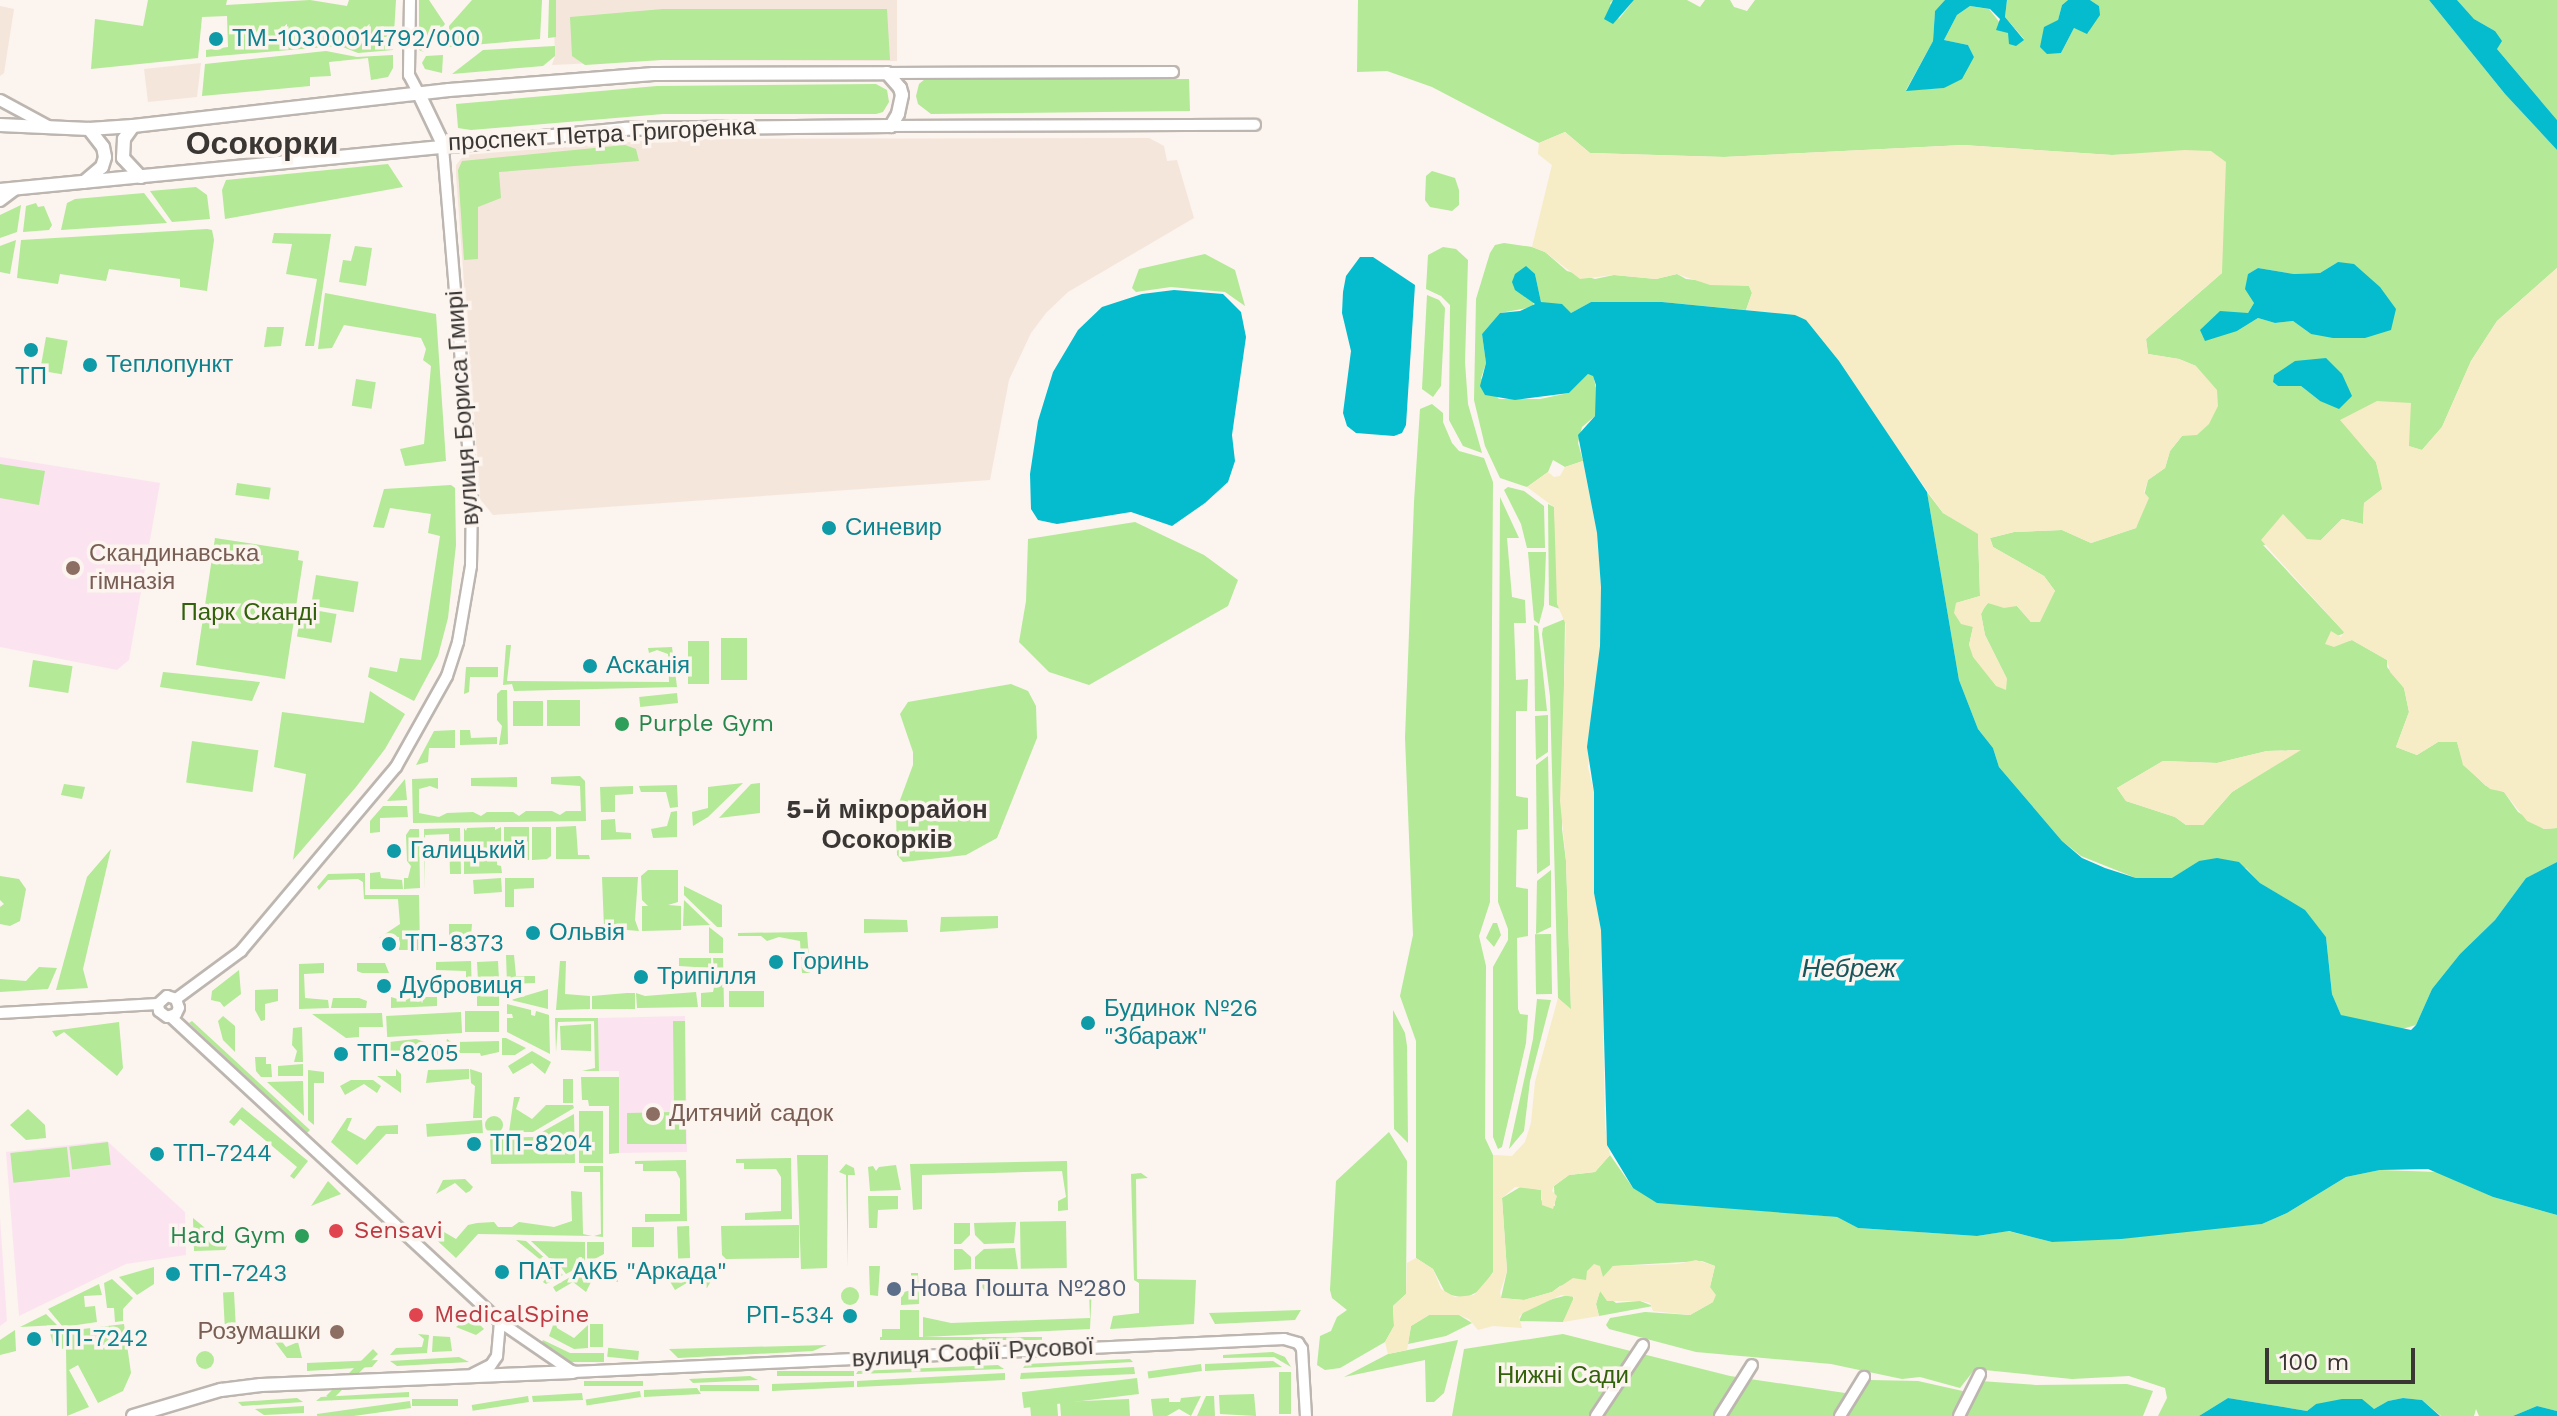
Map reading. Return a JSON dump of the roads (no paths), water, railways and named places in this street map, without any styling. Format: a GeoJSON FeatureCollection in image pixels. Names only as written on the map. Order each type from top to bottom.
{"type":"FeatureCollection","features":[{"type":"Feature","properties":{"kind":"street"},"geometry":{"type":"LineString","coordinates":[[410,0],[409,75],[443,144]]}},
{"type":"Feature","properties":{"kind":"street"},"geometry":{"type":"LineString","coordinates":[[0,125],[89,129],[133,126],[419,94],[653,74],[1173,72]]}},
{"type":"Feature","properties":{"kind":"street"},"geometry":{"type":"LineString","coordinates":[[887,73],[902,95],[898,114],[891,126]]}},
{"type":"Feature","properties":{"kind":"street"},"geometry":{"type":"LineString","coordinates":[[0,100],[54,128]]}},
{"type":"Feature","properties":{"kind":"street","name":"проспект Петра Григоренка"},"geometry":{"type":"LineString","coordinates":[[0,190],[443,144],[664,127],[1255,125]]}},
{"type":"Feature","properties":{"kind":"street"},"geometry":{"type":"LineString","coordinates":[[133,126],[124,139],[123,158],[141,177]]}},
{"type":"Feature","properties":{"kind":"street"},"geometry":{"type":"LineString","coordinates":[[84,182],[102,167],[105,157],[103,147],[89,129]]}},
{"type":"Feature","properties":{"kind":"street","name":"вулиця Бориса Гмирі"},"geometry":{"type":"LineString","coordinates":[[0,1013],[158,1004],[164,997],[176,999],[241,951],[396,767],[447,676],[458,642],[471,566],[472,493],[443,144]]}},
{"type":"Feature","properties":{"kind":"street"},"geometry":{"type":"LineString","coordinates":[[0,201],[16,189]]}},
{"type":"Feature","properties":{"kind":"street"},"geometry":{"type":"LineString","coordinates":[[171,1017],[179,1008],[176,999]]}},
{"type":"Feature","properties":{"kind":"street"},"geometry":{"type":"LineString","coordinates":[[158,1004],[161,1014],[171,1017],[500,1322],[573,1372]]}},
{"type":"Feature","properties":{"kind":"street"},"geometry":{"type":"LineString","coordinates":[[466,1377],[491,1365],[497,1356],[500,1322]]}},
{"type":"Feature","properties":{"kind":"street","name":"вулиця Софії Русової"},"geometry":{"type":"LineString","coordinates":[[573,1372],[1284,1339],[1298,1343],[1302,1349],[1306,1416]]}},
{"type":"Feature","properties":{"kind":"street"},"geometry":{"type":"LineString","coordinates":[[1596,1416],[1643,1345]]}},
{"type":"Feature","properties":{"kind":"street"},"geometry":{"type":"LineString","coordinates":[[1720,1416],[1752,1365]]}},
{"type":"Feature","properties":{"kind":"street"},"geometry":{"type":"LineString","coordinates":[[133,1416],[230,1389],[573,1372]]}},
{"type":"Feature","properties":{"kind":"street"},"geometry":{"type":"LineString","coordinates":[[1959,1416],[1980,1374]]}},
{"type":"Feature","properties":{"kind":"street"},"geometry":{"type":"LineString","coordinates":[[1840,1416],[1864,1377]]}},
{"type":"Feature","properties":{"kind":"water"},"geometry":{"type":"Polygon","coordinates":[[[1613,0],[1634,0],[1613,24],[1604,19],[1613,0]]]}},
{"type":"Feature","properties":{"kind":"water"},"geometry":{"type":"Polygon","coordinates":[[[1945,0],[2007,0],[2005,17],[2024,40],[2016,46],[2009,44],[2008,33],[1996,30],[2000,19],[1990,9],[1970,6],[1957,15],[1944,40],[1968,45],[1974,57],[1962,79],[1944,88],[1906,91],[1933,41],[1935,11],[1945,0]]]}},
{"type":"Feature","properties":{"kind":"water"},"geometry":{"type":"Polygon","coordinates":[[[2068,0],[2090,0],[2099,6],[2100,15],[2087,34],[2074,28],[2061,53],[2047,54],[2040,47],[2044,27],[2058,20],[2062,5],[2068,0]]]}},
{"type":"Feature","properties":{"kind":"water"},"geometry":{"type":"Polygon","coordinates":[[[2429,0],[2457,0],[2474,19],[2495,31],[2502,41],[2497,49],[2557,120],[2557,150],[2505,94],[2429,0]]]}},
{"type":"Feature","properties":{"kind":"water"},"geometry":{"type":"Polygon","coordinates":[[[1360,257],[1373,257],[1415,285],[1406,425],[1402,433],[1394,436],[1356,433],[1347,426],[1343,413],[1351,351],[1342,313],[1343,292],[1346,276],[1360,257]]]}},
{"type":"Feature","properties":{"kind":"water"},"geometry":{"type":"Polygon","coordinates":[[[2338,262],[2354,264],[2380,287],[2396,309],[2391,330],[2365,338],[2333,338],[2311,334],[2293,321],[2275,323],[2258,318],[2237,331],[2205,341],[2200,330],[2220,311],[2248,313],[2254,303],[2245,289],[2248,274],[2258,268],[2294,274],[2320,273],[2338,262]]]}},
{"type":"Feature","properties":{"kind":"water","name":"Небреж"},"geometry":{"type":"Polygon","coordinates":[[[1526,266],[1535,274],[1541,302],[1562,304],[1571,313],[1591,302],[1662,302],[1795,315],[1806,320],[1839,361],[1927,492],[1959,680],[1978,729],[1993,748],[1999,767],[2062,841],[2082,858],[2105,868],[2136,878],[2172,878],[2199,861],[2217,858],[2239,862],[2260,883],[2305,910],[2326,937],[2332,994],[2341,1015],[2411,1030],[2432,989],[2460,954],[2495,920],[2526,878],[2557,862],[2557,1215],[2493,1197],[2428,1169],[2380,1170],[2346,1177],[2287,1213],[2262,1224],[2121,1239],[2052,1242],[2009,1231],[1977,1236],[1858,1228],[1837,1217],[1657,1203],[1633,1188],[1607,1145],[1601,930],[1594,893],[1594,792],[1587,747],[1600,646],[1601,587],[1597,533],[1578,435],[1595,416],[1596,385],[1593,376],[1588,374],[1569,393],[1515,400],[1485,395],[1480,386],[1486,363],[1482,334],[1500,313],[1520,311],[1535,304],[1515,290],[1512,282],[1515,274],[1526,266]]]}},
{"type":"Feature","properties":{"kind":"water"},"geometry":{"type":"Polygon","coordinates":[[[1174,290],[1223,294],[1241,312],[1246,337],[1232,435],[1235,461],[1228,482],[1172,526],[1131,512],[1057,524],[1038,520],[1031,509],[1030,474],[1038,421],[1053,372],[1078,330],[1102,307],[1142,294],[1174,290]]]}},
{"type":"Feature","properties":{"kind":"water"},"geometry":{"type":"Polygon","coordinates":[[[2326,358],[2342,374],[2352,396],[2339,409],[2320,401],[2301,386],[2278,386],[2273,382],[2274,375],[2295,361],[2326,358]]]}},
{"type":"Feature","properties":{"kind":"water"},"geometry":{"type":"Polygon","coordinates":[[[2228,1398],[2307,1411],[2316,1404],[2342,1399],[2362,1399],[2374,1409],[2388,1401],[2403,1398],[2422,1400],[2440,1416],[2199,1416],[2228,1398]]]}},
{"type":"Feature","properties":{"kind":"water"},"geometry":{"type":"Polygon","coordinates":[[[2537,1406],[2557,1411],[2557,1416],[2513,1416],[2537,1406]]]}},
{"type":"Feature","properties":{"kind":"place","name":"ТМ-10300014792/000"},"geometry":{"type":"Point","coordinates":[216,39]}},
{"type":"Feature","properties":{"kind":"place","name":"ТП"},"geometry":{"type":"Point","coordinates":[31,350]}},
{"type":"Feature","properties":{"kind":"place","name":"Теплопункт"},"geometry":{"type":"Point","coordinates":[90,365]}},
{"type":"Feature","properties":{"kind":"place","name":"Синевир"},"geometry":{"type":"Point","coordinates":[829,528]}},
{"type":"Feature","properties":{"kind":"place","name":"Скандинавська гімназія"},"geometry":{"type":"Point","coordinates":[73,568]}},
{"type":"Feature","properties":{"kind":"place","name":"Асканія"},"geometry":{"type":"Point","coordinates":[590,666]}},
{"type":"Feature","properties":{"kind":"place","name":"Purple Gym"},"geometry":{"type":"Point","coordinates":[622,724]}},
{"type":"Feature","properties":{"kind":"place","name":"Галицький"},"geometry":{"type":"Point","coordinates":[394,851]}},
{"type":"Feature","properties":{"kind":"place","name":"Ольвія"},"geometry":{"type":"Point","coordinates":[533,933]}},
{"type":"Feature","properties":{"kind":"place","name":"ТП-8373"},"geometry":{"type":"Point","coordinates":[389,944]}},
{"type":"Feature","properties":{"kind":"place","name":"Горинь"},"geometry":{"type":"Point","coordinates":[776,962]}},
{"type":"Feature","properties":{"kind":"place","name":"Трипілля"},"geometry":{"type":"Point","coordinates":[641,977]}},
{"type":"Feature","properties":{"kind":"place","name":"Дубровиця"},"geometry":{"type":"Point","coordinates":[384,986]}},
{"type":"Feature","properties":{"kind":"place","name":"Будинок №26 \"Збараж\""},"geometry":{"type":"Point","coordinates":[1088,1023]}},
{"type":"Feature","properties":{"kind":"place","name":"ТП-8205"},"geometry":{"type":"Point","coordinates":[341,1054]}},
{"type":"Feature","properties":{"kind":"place","name":"Дитячий садок"},"geometry":{"type":"Point","coordinates":[653,1114]}},
{"type":"Feature","properties":{"kind":"place","name":"ТП-8204"},"geometry":{"type":"Point","coordinates":[474,1144]}},
{"type":"Feature","properties":{"kind":"place","name":"ТП-7244"},"geometry":{"type":"Point","coordinates":[157,1154]}},
{"type":"Feature","properties":{"kind":"place","name":"Sensavi"},"geometry":{"type":"Point","coordinates":[336,1231]}},
{"type":"Feature","properties":{"kind":"place","name":"Hard Gym"},"geometry":{"type":"Point","coordinates":[302,1236]}},
{"type":"Feature","properties":{"kind":"place","name":"ПАТ АКБ \"Аркада\""},"geometry":{"type":"Point","coordinates":[502,1272]}},
{"type":"Feature","properties":{"kind":"place","name":"ТП-7243"},"geometry":{"type":"Point","coordinates":[173,1274]}},
{"type":"Feature","properties":{"kind":"place","name":"Нова Пошта №280"},"geometry":{"type":"Point","coordinates":[894,1289]}},
{"type":"Feature","properties":{"kind":"place","name":"MedicalSpine"},"geometry":{"type":"Point","coordinates":[416,1315]}},
{"type":"Feature","properties":{"kind":"place","name":"РП-534"},"geometry":{"type":"Point","coordinates":[850,1316]}},
{"type":"Feature","properties":{"kind":"place","name":"Розумашки"},"geometry":{"type":"Point","coordinates":[337,1332]}},
{"type":"Feature","properties":{"kind":"place","name":"ТП-7242"},"geometry":{"type":"Point","coordinates":[34,1339]}},
{"type":"Feature","properties":{"kind":"district","name":"Осокорки"},"geometry":{"type":"Point","coordinates":[262,143]}},
{"type":"Feature","properties":{"kind":"district","name":"5-й мікрорайон Осокорків"},"geometry":{"type":"Point","coordinates":[887,825]}},
{"type":"Feature","properties":{"kind":"park label","name":"Парк Сканді"},"geometry":{"type":"Point","coordinates":[249,613]}},
{"type":"Feature","properties":{"kind":"park label","name":"Нижні Сади"},"geometry":{"type":"Point","coordinates":[1563,1376]}}]}
